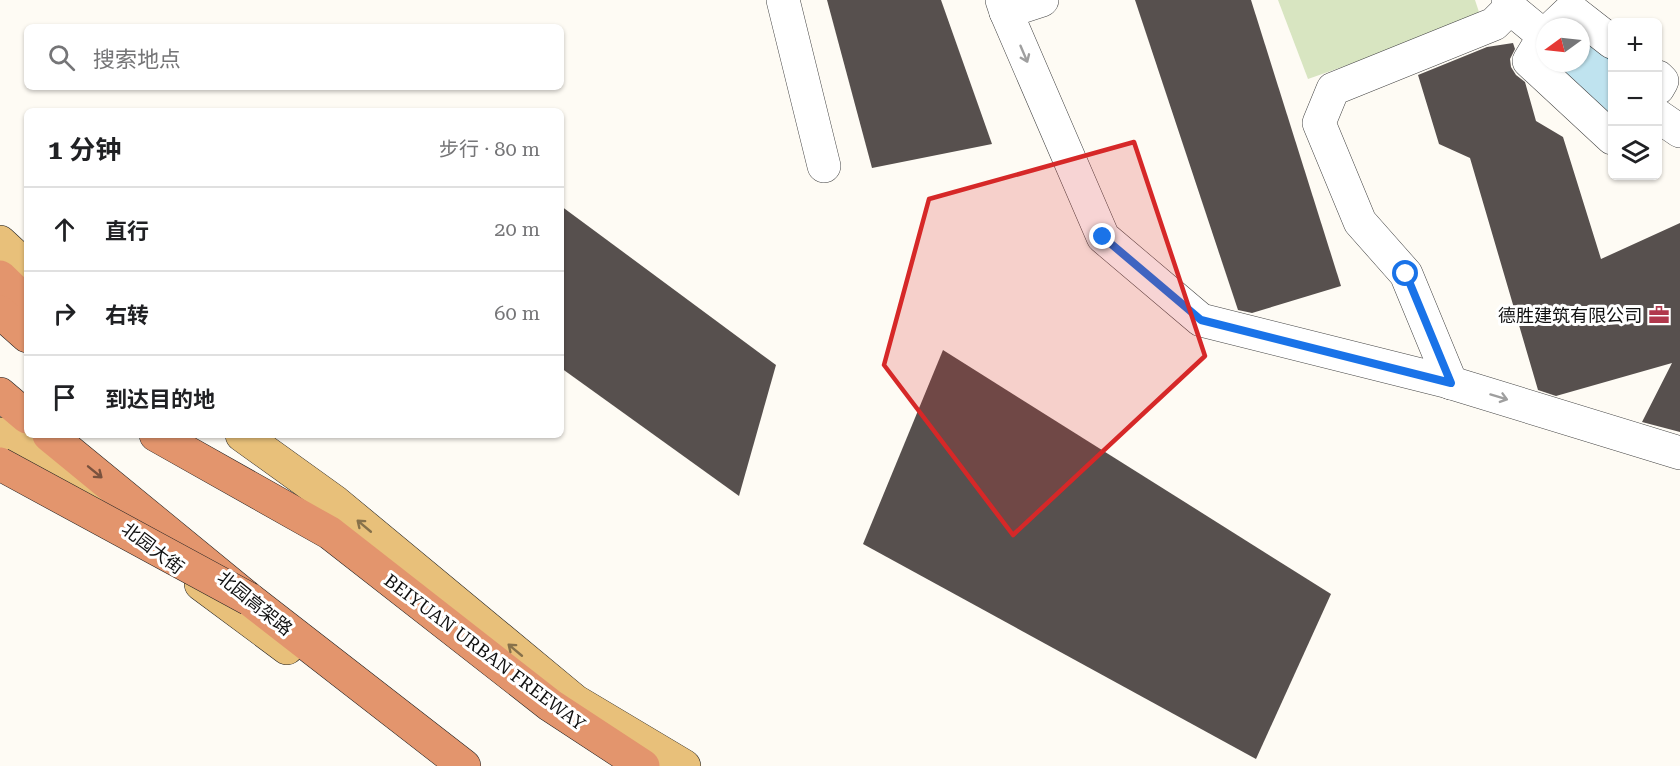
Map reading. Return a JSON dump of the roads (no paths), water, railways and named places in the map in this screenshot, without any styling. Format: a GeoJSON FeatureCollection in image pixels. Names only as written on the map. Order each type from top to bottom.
{"type":"FeatureCollection","features":[{"type":"Feature","properties":{"kind":"highway"},"geometry":{"type":"LineString","coordinates":[[0,277],[24,300]]}},
{"type":"Feature","properties":{"kind":"highway"},"geometry":{"type":"LineString","coordinates":[[0,312],[24,333]]}},
{"type":"Feature","properties":{"kind":"highway"},"geometry":{"type":"LineString","coordinates":[[0,394],[24,414]]}},
{"type":"Feature","properties":{"kind":"highway","name":"北园高架路"},"geometry":{"type":"LineString","coordinates":[[53,438],[249,599],[459,765]]}},
{"type":"Feature","properties":{"kind":"highway"},"geometry":{"type":"LineString","coordinates":[[161,438],[330,533]]}},
{"type":"Feature","properties":{"kind":"highway"},"geometry":{"type":"LineString","coordinates":[[198,438],[330,533]]}},
{"type":"Feature","properties":{"kind":"highway"},"geometry":{"type":"LineString","coordinates":[[0,464],[249,599]]}},
{"type":"Feature","properties":{"kind":"highway","name":"BEIYUAN URBAN FREEWAY"},"geometry":{"type":"LineString","coordinates":[[330,533],[550,705],[643,766]]}},
{"type":"Feature","properties":{"kind":"main road"},"geometry":{"type":"LineString","coordinates":[[0,242],[24,264]]}},
{"type":"Feature","properties":{"kind":"main road","name":"北园大街"},"geometry":{"type":"LineString","coordinates":[[0,435],[384,721],[459,765]]}},
{"type":"Feature","properties":{"kind":"main road"},"geometry":{"type":"LineString","coordinates":[[246,438],[334,502],[575,700],[684,766]]}},
{"type":"Feature","properties":{"kind":"street"},"geometry":{"type":"LineString","coordinates":[[783,0],[824,166]]}},
{"type":"Feature","properties":{"kind":"street"},"geometry":{"type":"LineString","coordinates":[[1042,0],[1004,6],[1103,237],[1201,320],[1451,383],[1680,453]]}},
{"type":"Feature","properties":{"kind":"street"},"geometry":{"type":"LineString","coordinates":[[1451,383],[1406,274],[1360,222],[1319,123],[1333,89],[1494,24],[1509,4],[1536,24]]}},
{"type":"Feature","properties":{"kind":"street"},"geometry":{"type":"LineString","coordinates":[[1563,18],[1571,10],[1581,18]]}},
{"type":"Feature","properties":{"kind":"street"},"geometry":{"type":"LineString","coordinates":[[1590,25],[1608,39]]}},
{"type":"Feature","properties":{"kind":"street"},"geometry":{"type":"LineString","coordinates":[[1536,51],[1529,62],[1536,68]]}},
{"type":"Feature","properties":{"kind":"street"},"geometry":{"type":"LineString","coordinates":[[1540,72],[1608,134]]}},
{"type":"Feature","properties":{"kind":"street"},"geometry":{"type":"LineString","coordinates":[[1662,119],[1680,131]]}},
{"type":"Feature","properties":{"kind":"water"},"geometry":{"type":"Polygon","coordinates":[[[1590,44],[1608,59],[1608,113],[1561,72],[1590,72],[1590,44]]]}},
{"type":"Feature","properties":{"kind":"place","name":"德胜建筑有限公司"},"geometry":{"type":"Point","coordinates":[1659,315]}}]}
